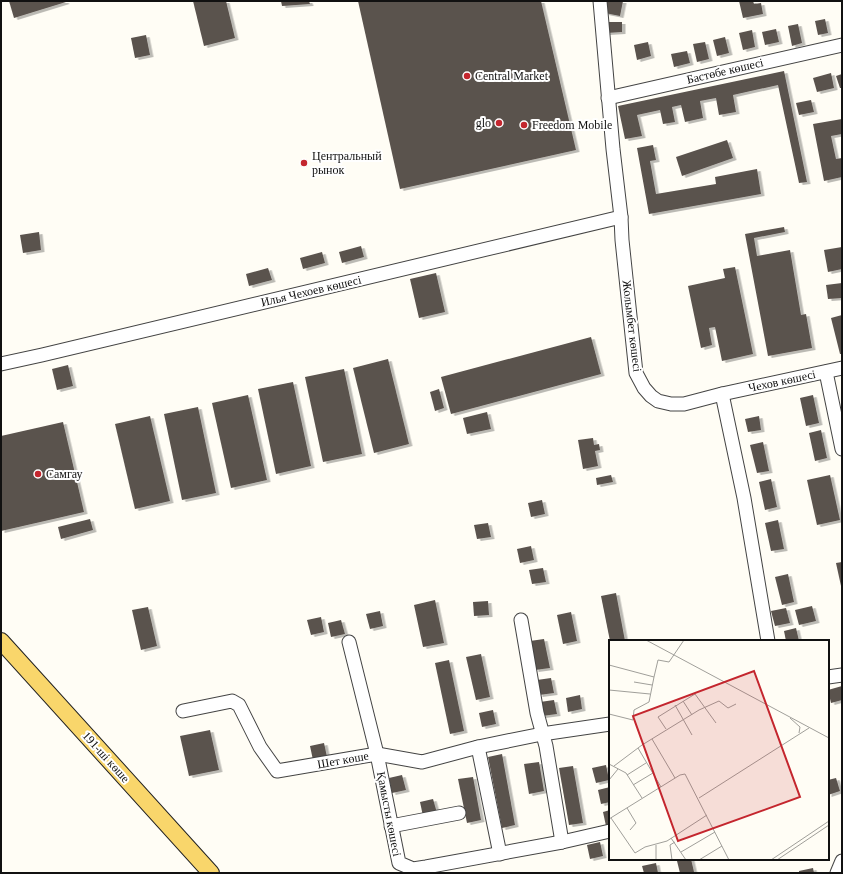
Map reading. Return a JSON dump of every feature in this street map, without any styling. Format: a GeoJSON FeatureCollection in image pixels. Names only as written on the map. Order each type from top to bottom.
{"type":"FeatureCollection","features":[{"type":"Feature","properties":{"kind":"main road","name":"191-ші көше"},"geometry":{"type":"LineString","coordinates":[[1,640],[212,873]]}},
{"type":"Feature","properties":{"kind":"street","name":"Жолымбет көшесі"},"geometry":{"type":"LineString","coordinates":[[600,1],[608,98],[636,373],[652,396],[658,401],[671,404],[684,404],[722,394]]}},
{"type":"Feature","properties":{"kind":"street","name":"Бастөбе көшесі"},"geometry":{"type":"LineString","coordinates":[[608,98],[842,45]]}},
{"type":"Feature","properties":{"kind":"street","name":"Илья Чехоев көшесі"},"geometry":{"type":"LineString","coordinates":[[1,364],[42,356],[620,217]]}},
{"type":"Feature","properties":{"kind":"street","name":"Чехов көшесі"},"geometry":{"type":"LineString","coordinates":[[722,394],[842,368]]}},
{"type":"Feature","properties":{"kind":"street"},"geometry":{"type":"LineString","coordinates":[[826,372],[842,449]]}},
{"type":"Feature","properties":{"kind":"street"},"geometry":{"type":"LineString","coordinates":[[722,394],[744,498],[768,640]]}},
{"type":"Feature","properties":{"kind":"street"},"geometry":{"type":"LineString","coordinates":[[521,620],[537,713],[546,746],[562,842]]}},
{"type":"Feature","properties":{"kind":"street","name":"Қамысты көшесі"},"geometry":{"type":"LineString","coordinates":[[349,642],[377,754],[399,863],[413,869],[500,854],[609,831]]}},
{"type":"Feature","properties":{"kind":"street"},"geometry":{"type":"LineString","coordinates":[[829,677],[842,675]]}},
{"type":"Feature","properties":{"kind":"street","name":"Шет көше"},"geometry":{"type":"LineString","coordinates":[[183,711],[232,701],[239,705],[260,747],[277,771],[377,754],[422,762],[478,747],[542,734],[609,724]]}},
{"type":"Feature","properties":{"kind":"street"},"geometry":{"type":"LineString","coordinates":[[478,747],[500,854]]}},
{"type":"Feature","properties":{"kind":"street"},"geometry":{"type":"LineString","coordinates":[[391,826],[459,813]]}},
{"type":"Feature","properties":{"kind":"street"},"geometry":{"type":"LineString","coordinates":[[837,873],[842,861]]}},
{"type":"Feature","properties":{"kind":"building"},"geometry":{"type":"Polygon","coordinates":[[[9,1],[65,1],[66,2],[14,18],[9,1]]]}},
{"type":"Feature","properties":{"kind":"building"},"geometry":{"type":"Polygon","coordinates":[[[193,1],[226,1],[235,38],[204,46],[193,1]]]}},
{"type":"Feature","properties":{"kind":"building"},"geometry":{"type":"Polygon","coordinates":[[[281,1],[309,1],[310,4],[282,6],[281,1]]]}},
{"type":"Feature","properties":{"kind":"building","name":"Central Market"},"geometry":{"type":"Polygon","coordinates":[[[358,1],[541,1],[576,150],[400,189],[358,1]]]}},
{"type":"Feature","properties":{"kind":"building"},"geometry":{"type":"Polygon","coordinates":[[[607,1],[623,1],[620,16],[605,13],[607,1]]]}},
{"type":"Feature","properties":{"kind":"building"},"geometry":{"type":"Polygon","coordinates":[[[739,1],[753,1],[754,4],[761,3],[763,14],[743,18],[739,1]]]}},
{"type":"Feature","properties":{"kind":"building"},"geometry":{"type":"Polygon","coordinates":[[[825,19],[828,33],[818,35],[815,21],[825,19]]]}},
{"type":"Feature","properties":{"kind":"building"},"geometry":{"type":"Polygon","coordinates":[[[606,22],[622,22],[622,32],[606,33],[606,22]]]}},
{"type":"Feature","properties":{"kind":"building"},"geometry":{"type":"Polygon","coordinates":[[[798,24],[802,43],[792,46],[788,26],[798,24]]]}},
{"type":"Feature","properties":{"kind":"building"},"geometry":{"type":"Polygon","coordinates":[[[776,29],[779,42],[765,45],[762,32],[776,29]]]}},
{"type":"Feature","properties":{"kind":"building"},"geometry":{"type":"Polygon","coordinates":[[[752,30],[755,47],[743,50],[739,33],[752,30]]]}},
{"type":"Feature","properties":{"kind":"building"},"geometry":{"type":"Polygon","coordinates":[[[146,35],[150,55],[135,58],[131,38],[146,35]]]}},
{"type":"Feature","properties":{"kind":"building"},"geometry":{"type":"Polygon","coordinates":[[[725,37],[729,53],[717,56],[713,40],[725,37]]]}},
{"type":"Feature","properties":{"kind":"building"},"geometry":{"type":"Polygon","coordinates":[[[648,42],[651,56],[637,60],[634,45],[648,42]]]}},
{"type":"Feature","properties":{"kind":"building"},"geometry":{"type":"Polygon","coordinates":[[[705,42],[709,59],[697,62],[693,44],[705,42]]]}},
{"type":"Feature","properties":{"kind":"building"},"geometry":{"type":"Polygon","coordinates":[[[687,51],[690,63],[674,67],[671,54],[687,51]]]}},
{"type":"Feature","properties":{"kind":"building"},"geometry":{"type":"Polygon","coordinates":[[[784,71],[807,182],[799,183],[778,85],[733,95],[736,112],[719,115],[716,98],[700,101],[703,118],[685,122],[681,105],[672,107],[675,122],[663,124],[660,110],[637,115],[642,136],[625,139],[618,106],[784,71]]]}},
{"type":"Feature","properties":{"kind":"building"},"geometry":{"type":"Polygon","coordinates":[[[831,73],[834,88],[817,92],[813,78],[831,73]]]}},
{"type":"Feature","properties":{"kind":"building"},"geometry":{"type":"Polygon","coordinates":[[[842,74],[842,88],[840,88],[836,76],[842,74]]]}},
{"type":"Feature","properties":{"kind":"building"},"geometry":{"type":"Polygon","coordinates":[[[811,100],[814,112],[799,115],[796,103],[811,100]]]}},
{"type":"Feature","properties":{"kind":"building"},"geometry":{"type":"Polygon","coordinates":[[[842,119],[842,134],[831,136],[836,159],[842,158],[842,177],[824,181],[813,124],[842,119]]]}},
{"type":"Feature","properties":{"kind":"building"},"geometry":{"type":"Polygon","coordinates":[[[727,140],[733,158],[682,176],[676,157],[727,140]]]}},
{"type":"Feature","properties":{"kind":"building"},"geometry":{"type":"Polygon","coordinates":[[[653,145],[656,160],[650,161],[656,194],[716,184],[715,177],[757,169],[761,194],[649,214],[637,148],[653,145]]]}},
{"type":"Feature","properties":{"kind":"building"},"geometry":{"type":"Polygon","coordinates":[[[784,227],[785,232],[754,238],[757,256],[790,250],[801,315],[806,314],[812,348],[768,356],[745,234],[784,227]]]}},
{"type":"Feature","properties":{"kind":"building"},"geometry":{"type":"Polygon","coordinates":[[[39,232],[41,250],[23,253],[20,235],[39,232]]]}},
{"type":"Feature","properties":{"kind":"building"},"geometry":{"type":"Polygon","coordinates":[[[361,246],[364,257],[342,263],[339,252],[361,246]]]}},
{"type":"Feature","properties":{"kind":"building"},"geometry":{"type":"Polygon","coordinates":[[[842,247],[842,269],[828,272],[824,250],[842,247]]]}},
{"type":"Feature","properties":{"kind":"building"},"geometry":{"type":"Polygon","coordinates":[[[322,252],[325,263],[303,269],[300,258],[322,252]]]}},
{"type":"Feature","properties":{"kind":"building"},"geometry":{"type":"Polygon","coordinates":[[[735,267],[753,354],[722,361],[715,327],[709,328],[712,345],[701,348],[688,286],[725,278],[723,269],[735,267]]]}},
{"type":"Feature","properties":{"kind":"building"},"geometry":{"type":"Polygon","coordinates":[[[268,268],[272,280],[249,286],[246,274],[268,268]]]}},
{"type":"Feature","properties":{"kind":"building"},"geometry":{"type":"Polygon","coordinates":[[[436,273],[445,312],[419,318],[410,279],[436,273]]]}},
{"type":"Feature","properties":{"kind":"building"},"geometry":{"type":"Polygon","coordinates":[[[842,283],[842,298],[828,299],[826,285],[842,283]]]}},
{"type":"Feature","properties":{"kind":"building"},"geometry":{"type":"Polygon","coordinates":[[[842,315],[842,354],[840,354],[831,318],[842,315]]]}},
{"type":"Feature","properties":{"kind":"building"},"geometry":{"type":"Polygon","coordinates":[[[591,337],[601,374],[451,414],[441,377],[591,337]]]}},
{"type":"Feature","properties":{"kind":"building"},"geometry":{"type":"Polygon","coordinates":[[[388,359],[409,444],[374,453],[353,368],[388,359]]]}},
{"type":"Feature","properties":{"kind":"building"},"geometry":{"type":"Polygon","coordinates":[[[68,365],[73,386],[57,390],[52,369],[68,365]]]}},
{"type":"Feature","properties":{"kind":"building"},"geometry":{"type":"Polygon","coordinates":[[[344,369],[362,454],[323,462],[305,377],[344,369]]]}},
{"type":"Feature","properties":{"kind":"building"},"geometry":{"type":"Polygon","coordinates":[[[293,382],[311,466],[276,474],[258,389],[293,382]]]}},
{"type":"Feature","properties":{"kind":"building"},"geometry":{"type":"Polygon","coordinates":[[[439,389],[444,408],[435,411],[430,392],[439,389]]]}},
{"type":"Feature","properties":{"kind":"building"},"geometry":{"type":"Polygon","coordinates":[[[248,395],[267,480],[231,488],[212,403],[248,395]]]}},
{"type":"Feature","properties":{"kind":"building"},"geometry":{"type":"Polygon","coordinates":[[[813,395],[819,423],[806,426],[800,398],[813,395]]]}},
{"type":"Feature","properties":{"kind":"building"},"geometry":{"type":"Polygon","coordinates":[[[198,407],[216,493],[182,500],[164,414],[198,407]]]}},
{"type":"Feature","properties":{"kind":"building"},"geometry":{"type":"Polygon","coordinates":[[[487,412],[491,429],[467,434],[463,418],[487,412]]]}},
{"type":"Feature","properties":{"kind":"building"},"geometry":{"type":"Polygon","coordinates":[[[150,416],[170,501],[135,509],[115,424],[150,416]]]}},
{"type":"Feature","properties":{"kind":"building"},"geometry":{"type":"Polygon","coordinates":[[[759,416],[761,430],[748,432],[745,419],[759,416]]]}},
{"type":"Feature","properties":{"kind":"building","name":"Самгау"},"geometry":{"type":"Polygon","coordinates":[[[63,422],[84,512],[1,531],[1,436],[63,422]]]}},
{"type":"Feature","properties":{"kind":"building"},"geometry":{"type":"Polygon","coordinates":[[[821,430],[827,458],[815,461],[809,433],[821,430]]]}},
{"type":"Feature","properties":{"kind":"building"},"geometry":{"type":"Polygon","coordinates":[[[593,438],[594,445],[599,444],[600,450],[595,451],[598,466],[583,469],[578,440],[593,438]]]}},
{"type":"Feature","properties":{"kind":"building"},"geometry":{"type":"Polygon","coordinates":[[[763,442],[769,471],[757,473],[750,445],[763,442]]]}},
{"type":"Feature","properties":{"kind":"building"},"geometry":{"type":"Polygon","coordinates":[[[611,475],[613,482],[597,485],[596,478],[611,475]]]}},
{"type":"Feature","properties":{"kind":"building"},"geometry":{"type":"Polygon","coordinates":[[[830,475],[840,520],[817,525],[807,480],[830,475]]]}},
{"type":"Feature","properties":{"kind":"building"},"geometry":{"type":"Polygon","coordinates":[[[771,479],[777,507],[765,510],[759,482],[771,479]]]}},
{"type":"Feature","properties":{"kind":"building"},"geometry":{"type":"Polygon","coordinates":[[[542,500],[545,514],[531,517],[528,503],[542,500]]]}},
{"type":"Feature","properties":{"kind":"building"},"geometry":{"type":"Polygon","coordinates":[[[90,519],[93,530],[61,539],[58,527],[90,519]]]}},
{"type":"Feature","properties":{"kind":"building"},"geometry":{"type":"Polygon","coordinates":[[[778,520],[784,549],[771,551],[765,523],[778,520]]]}},
{"type":"Feature","properties":{"kind":"building"},"geometry":{"type":"Polygon","coordinates":[[[488,523],[491,537],[477,539],[474,525],[488,523]]]}},
{"type":"Feature","properties":{"kind":"building"},"geometry":{"type":"Polygon","coordinates":[[[531,546],[534,560],[520,563],[517,549],[531,546]]]}},
{"type":"Feature","properties":{"kind":"building"},"geometry":{"type":"Polygon","coordinates":[[[842,562],[842,586],[841,586],[836,563],[842,562]]]}},
{"type":"Feature","properties":{"kind":"building"},"geometry":{"type":"Polygon","coordinates":[[[543,568],[546,582],[532,584],[529,570],[543,568]]]}},
{"type":"Feature","properties":{"kind":"building"},"geometry":{"type":"Polygon","coordinates":[[[788,574],[794,602],[782,605],[775,577],[788,574]]]}},
{"type":"Feature","properties":{"kind":"building"},"geometry":{"type":"Polygon","coordinates":[[[616,593],[625,640],[610,640],[601,596],[616,593]]]}},
{"type":"Feature","properties":{"kind":"building"},"geometry":{"type":"Polygon","coordinates":[[[435,600],[444,643],[423,647],[414,605],[435,600]]]}},
{"type":"Feature","properties":{"kind":"building"},"geometry":{"type":"Polygon","coordinates":[[[488,601],[489,615],[474,616],[473,602],[488,601]]]}},
{"type":"Feature","properties":{"kind":"building"},"geometry":{"type":"Polygon","coordinates":[[[812,606],[816,621],[799,625],[795,610],[812,606]]]}},
{"type":"Feature","properties":{"kind":"building"},"geometry":{"type":"Polygon","coordinates":[[[148,607],[157,646],[141,650],[132,610],[148,607]]]}},
{"type":"Feature","properties":{"kind":"building"},"geometry":{"type":"Polygon","coordinates":[[[786,608],[790,623],[775,626],[771,611],[786,608]]]}},
{"type":"Feature","properties":{"kind":"building"},"geometry":{"type":"Polygon","coordinates":[[[380,611],[383,626],[370,629],[366,614],[380,611]]]}},
{"type":"Feature","properties":{"kind":"building"},"geometry":{"type":"Polygon","coordinates":[[[571,612],[577,641],[563,644],[557,615],[571,612]]]}},
{"type":"Feature","properties":{"kind":"building"},"geometry":{"type":"Polygon","coordinates":[[[321,617],[324,632],[311,635],[307,620],[321,617]]]}},
{"type":"Feature","properties":{"kind":"building"},"geometry":{"type":"Polygon","coordinates":[[[341,620],[345,634],[331,637],[328,623],[341,620]]]}},
{"type":"Feature","properties":{"kind":"building"},"geometry":{"type":"Polygon","coordinates":[[[796,628],[799,640],[786,640],[784,631],[796,628]]]}},
{"type":"Feature","properties":{"kind":"building"},"geometry":{"type":"Polygon","coordinates":[[[544,639],[550,668],[535,670],[530,641],[544,639]]]}},
{"type":"Feature","properties":{"kind":"building"},"geometry":{"type":"Polygon","coordinates":[[[481,654],[490,697],[476,700],[466,657],[481,654]]]}},
{"type":"Feature","properties":{"kind":"building"},"geometry":{"type":"Polygon","coordinates":[[[449,660],[464,731],[450,734],[435,663],[449,660]]]}},
{"type":"Feature","properties":{"kind":"building"},"geometry":{"type":"Polygon","coordinates":[[[551,678],[554,693],[539,695],[537,680],[551,678]]]}},
{"type":"Feature","properties":{"kind":"building"},"geometry":{"type":"Polygon","coordinates":[[[842,686],[842,700],[831,703],[829,690],[842,686]]]}},
{"type":"Feature","properties":{"kind":"building"},"geometry":{"type":"Polygon","coordinates":[[[580,695],[582,709],[568,712],[566,698],[580,695]]]}},
{"type":"Feature","properties":{"kind":"building"},"geometry":{"type":"Polygon","coordinates":[[[554,700],[557,714],[542,716],[540,702],[554,700]]]}},
{"type":"Feature","properties":{"kind":"building"},"geometry":{"type":"Polygon","coordinates":[[[493,710],[496,724],[482,727],[479,713],[493,710]]]}},
{"type":"Feature","properties":{"kind":"building"},"geometry":{"type":"Polygon","coordinates":[[[210,730],[219,770],[189,776],[180,736],[210,730]]]}},
{"type":"Feature","properties":{"kind":"building"},"geometry":{"type":"Polygon","coordinates":[[[324,743],[327,757],[313,760],[310,746],[324,743]]]}},
{"type":"Feature","properties":{"kind":"building"},"geometry":{"type":"Polygon","coordinates":[[[502,754],[515,825],[502,828],[488,757],[502,754]]]}},
{"type":"Feature","properties":{"kind":"building"},"geometry":{"type":"Polygon","coordinates":[[[539,762],[544,791],[529,794],[524,764],[539,762]]]}},
{"type":"Feature","properties":{"kind":"building"},"geometry":{"type":"Polygon","coordinates":[[[606,765],[609,780],[596,783],[592,768],[606,765]]]}},
{"type":"Feature","properties":{"kind":"building"},"geometry":{"type":"Polygon","coordinates":[[[573,766],[583,823],[569,825],[559,768],[573,766]]]}},
{"type":"Feature","properties":{"kind":"building"},"geometry":{"type":"Polygon","coordinates":[[[402,775],[406,790],[392,793],[389,778],[402,775]]]}},
{"type":"Feature","properties":{"kind":"building"},"geometry":{"type":"Polygon","coordinates":[[[473,777],[481,820],[467,823],[458,779],[473,777]]]}},
{"type":"Feature","properties":{"kind":"building"},"geometry":{"type":"Polygon","coordinates":[[[836,778],[840,791],[829,795],[829,780],[836,778]]]}},
{"type":"Feature","properties":{"kind":"building"},"geometry":{"type":"Polygon","coordinates":[[[609,787],[609,802],[601,804],[598,790],[609,787]]]}},
{"type":"Feature","properties":{"kind":"building"},"geometry":{"type":"Polygon","coordinates":[[[433,799],[437,813],[423,816],[420,802],[433,799]]]}},
{"type":"Feature","properties":{"kind":"building"},"geometry":{"type":"Polygon","coordinates":[[[609,810],[609,825],[606,826],[603,812],[609,810]]]}},
{"type":"Feature","properties":{"kind":"building"},"geometry":{"type":"Polygon","coordinates":[[[600,842],[603,856],[590,859],[587,845],[600,842]]]}},
{"type":"Feature","properties":{"kind":"building"},"geometry":{"type":"Polygon","coordinates":[[[691,860],[694,872],[680,873],[677,861],[691,860]]]}},
{"type":"Feature","properties":{"kind":"building"},"geometry":{"type":"Polygon","coordinates":[[[656,863],[658,873],[644,873],[642,866],[656,863]]]}},
{"type":"Feature","properties":{"kind":"building"},"geometry":{"type":"Polygon","coordinates":[[[813,868],[814,873],[799,873],[799,871],[813,868]]]}},
{"type":"Feature","properties":{"kind":"place","name":"Central Market"},"geometry":{"type":"Point","coordinates":[467,76]}},
{"type":"Feature","properties":{"kind":"place","name":"glo"},"geometry":{"type":"Point","coordinates":[499,123]}},
{"type":"Feature","properties":{"kind":"place","name":"Freedom Mobile"},"geometry":{"type":"Point","coordinates":[524,125]}},
{"type":"Feature","properties":{"kind":"place","name":"Центральный рынок"},"geometry":{"type":"Point","coordinates":[304,163]}},
{"type":"Feature","properties":{"kind":"place","name":"Самгау"},"geometry":{"type":"Point","coordinates":[38,474]}}]}
